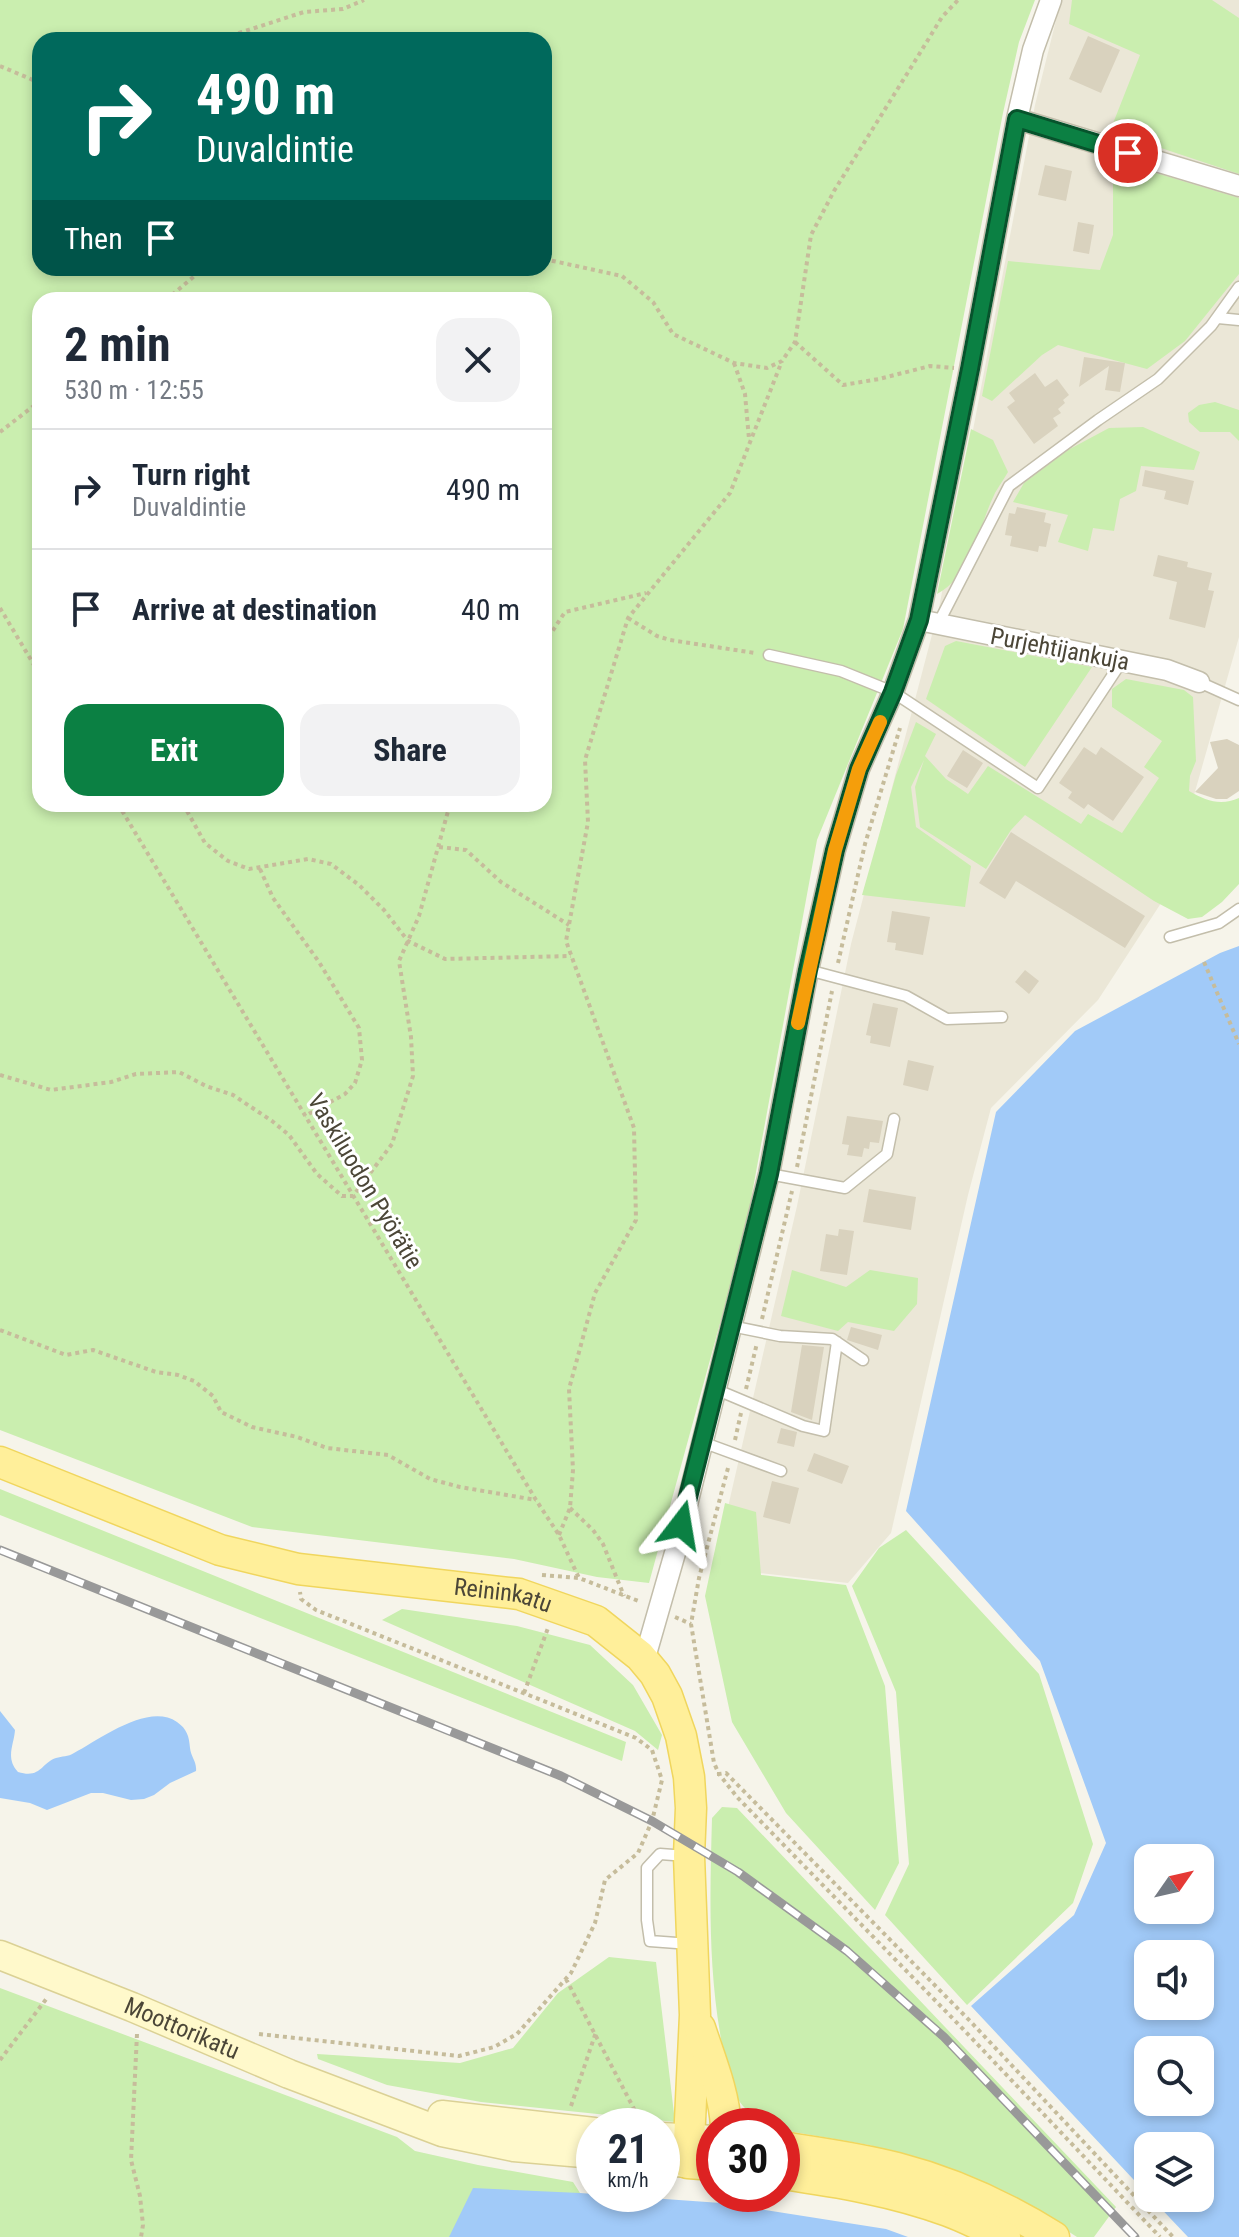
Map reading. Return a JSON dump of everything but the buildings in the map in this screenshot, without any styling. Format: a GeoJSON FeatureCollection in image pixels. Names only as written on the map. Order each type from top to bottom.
{"type":"FeatureCollection","features":[{"type":"Feature","properties":{"kind":"main road","name":"Reininkatu"},"geometry":{"type":"LineString","coordinates":[[0,1462],[220,1550],[298,1569],[519,1594],[596,1621],[644,1661],[667,1696],[681,1736],[690,1777],[689,1856],[695,2015],[688,2151]]}},
{"type":"Feature","properties":{"kind":"main road","name":"Moottorikatu"},"geometry":{"type":"LineString","coordinates":[[0,1955],[289,2074],[442,2132],[514,2147],[576,2152]]}},
{"type":"Feature","properties":{"kind":"main road","name":"Reininkatu"},"geometry":{"type":"LineString","coordinates":[[695,2015],[724,2108]]}},
{"type":"Feature","properties":{"kind":"main road","name":"Moottorikatu"},"geometry":{"type":"LineString","coordinates":[[362,2102],[454,2117],[576,2119]]}},
{"type":"Feature","properties":{"kind":"main road"},"geometry":{"type":"LineString","coordinates":[[800,2150],[898,2168],[955,2187],[1054,2237]]}},
{"type":"Feature","properties":{"kind":"main road"},"geometry":{"type":"LineString","coordinates":[[800,2177],[899,2196],[949,2211],[1005,2237]]}},
{"type":"Feature","properties":{"kind":"street"},"geometry":{"type":"LineString","coordinates":[[644,1661],[769,1174],[808,970],[835,850],[855,782],[901,697],[928,622],[970,369],[1017,119],[1033,50],[1051,0]]}},
{"type":"Feature","properties":{"kind":"street"},"geometry":{"type":"LineString","coordinates":[[1017,119],[1239,186]]}},
{"type":"Feature","properties":{"kind":"street","name":"Purjehtijankuja"},"geometry":{"type":"LineString","coordinates":[[928,622],[1167,670],[1199,682]]}},
{"type":"Feature","properties":{"kind":"lane"},"geometry":{"type":"LineString","coordinates":[[928,622],[1009,486],[1158,379],[1218,318],[1239,287]]}},
{"type":"Feature","properties":{"kind":"lane"},"geometry":{"type":"LineString","coordinates":[[1218,318],[1239,320]]}},
{"type":"Feature","properties":{"kind":"lane"},"geometry":{"type":"LineString","coordinates":[[769,655],[841,671],[901,697],[1038,788],[1122,661]]}},
{"type":"Feature","properties":{"kind":"lane"},"geometry":{"type":"LineString","coordinates":[[1199,682],[1239,700]]}},
{"type":"Feature","properties":{"kind":"lane"},"geometry":{"type":"LineString","coordinates":[[1170,937],[1219,923],[1239,909]]}},
{"type":"Feature","properties":{"kind":"lane"},"geometry":{"type":"LineString","coordinates":[[808,970],[906,996],[947,1019],[1002,1017]]}},
{"type":"Feature","properties":{"kind":"lane"},"geometry":{"type":"LineString","coordinates":[[769,1174],[845,1188],[887,1154],[894,1119]]}},
{"type":"Feature","properties":{"kind":"lane"},"geometry":{"type":"LineString","coordinates":[[731,1326],[780,1336],[832,1339],[863,1360]]}},
{"type":"Feature","properties":{"kind":"lane"},"geometry":{"type":"LineString","coordinates":[[715,1389],[803,1426],[824,1431],[837,1342]]}},
{"type":"Feature","properties":{"kind":"lane"},"geometry":{"type":"LineString","coordinates":[[702,1442],[781,1471]]}},
{"type":"Feature","properties":{"kind":"lane"},"geometry":{"type":"LineString","coordinates":[[689,1856],[660,1854],[647,1868],[647,1920],[650,1941],[691,1944]]}},
{"type":"Feature","properties":{"kind":"path"},"geometry":{"type":"LineString","coordinates":[[242,32],[304,12],[343,9],[364,0]]}},
{"type":"Feature","properties":{"kind":"path"},"geometry":{"type":"LineString","coordinates":[[559,1535],[570,1508],[573,1470],[569,1389],[595,1293],[636,1220],[634,1128],[566,941],[588,822],[585,760],[628,618],[730,493],[782,361],[795,342],[811,235],[834,191],[942,17],[958,0]]}},
{"type":"Feature","properties":{"kind":"path"},"geometry":{"type":"LineString","coordinates":[[0,66],[32,80]]}},
{"type":"Feature","properties":{"kind":"path"},"geometry":{"type":"LineString","coordinates":[[552,261],[622,276],[653,302],[673,334],[734,363],[767,368],[782,361]]}},
{"type":"Feature","properties":{"kind":"path"},"geometry":{"type":"LineString","coordinates":[[176,292],[194,276]]}},
{"type":"Feature","properties":{"kind":"path"},"geometry":{"type":"LineString","coordinates":[[795,342],[843,385],[930,366],[970,369]]}},
{"type":"Feature","properties":{"kind":"path"},"geometry":{"type":"LineString","coordinates":[[734,363],[745,394],[749,441]]}},
{"type":"Feature","properties":{"kind":"path"},"geometry":{"type":"LineString","coordinates":[[0,432],[32,407]]}},
{"type":"Feature","properties":{"kind":"path"},"geometry":{"type":"LineString","coordinates":[[552,632],[565,612],[647,593]]}},
{"type":"Feature","properties":{"kind":"path"},"geometry":{"type":"LineString","coordinates":[[0,608],[32,662]]}},
{"type":"Feature","properties":{"kind":"path"},"geometry":{"type":"LineString","coordinates":[[628,618],[657,636],[670,640],[769,655]]}},
{"type":"Feature","properties":{"kind":"path"},"geometry":{"type":"LineString","coordinates":[[301,2039],[459,2056],[494,2047],[517,2034],[571,1973],[595,1923],[605,1880],[638,1853],[652,1821],[690,1777],[714,1763],[691,1624],[699,1578],[744,1401],[835,977],[901,697]]}},
{"type":"Feature","properties":{"kind":"path","name":"Vaskiluodon Pyörätie"},"geometry":{"type":"LineString","coordinates":[[123,812],[559,1535],[579,1578]]}},
{"type":"Feature","properties":{"kind":"path"},"geometry":{"type":"LineString","coordinates":[[188,812],[205,843],[228,861],[249,869],[308,859],[331,864],[376,902],[408,941],[445,959],[572,956]]}},
{"type":"Feature","properties":{"kind":"path"},"geometry":{"type":"LineString","coordinates":[[0,1075],[51,1090],[111,1082],[136,1074],[179,1072],[233,1095],[272,1121],[289,1135],[317,1174],[342,1196],[353,1196],[392,1144],[413,1076],[411,1037],[399,961],[419,916],[448,812]]}},
{"type":"Feature","properties":{"kind":"path"},"geometry":{"type":"LineString","coordinates":[[439,847],[466,850],[501,882],[569,925]]}},
{"type":"Feature","properties":{"kind":"path"},"geometry":{"type":"LineString","coordinates":[[260,869],[273,898],[319,962],[359,1028],[362,1060],[355,1083],[345,1094],[305,1116]]}},
{"type":"Feature","properties":{"kind":"path"},"geometry":{"type":"LineString","coordinates":[[1204,962],[1239,1044]]}},
{"type":"Feature","properties":{"kind":"path"},"geometry":{"type":"LineString","coordinates":[[0,1330],[66,1355],[93,1350],[156,1372],[194,1381],[213,1396],[221,1412],[252,1427],[297,1437],[327,1448],[388,1455],[430,1479],[485,1493],[504,1493],[536,1500]]}},
{"type":"Feature","properties":{"kind":"path"},"geometry":{"type":"LineString","coordinates":[[570,1508],[603,1544],[624,1596]]}},
{"type":"Feature","properties":{"kind":"path"},"geometry":{"type":"LineString","coordinates":[[298,1569],[301,1599],[316,1610],[636,1738],[690,1777],[737,1797],[1160,2237]]}},
{"type":"Feature","properties":{"kind":"path"},"geometry":{"type":"LineString","coordinates":[[534,1574],[579,1578],[691,1624]]}},
{"type":"Feature","properties":{"kind":"path"},"geometry":{"type":"LineString","coordinates":[[524,1693],[556,1607]]}},
{"type":"Feature","properties":{"kind":"path"},"geometry":{"type":"LineString","coordinates":[[690,1777],[726,1773],[960,2011],[1173,2237]]}},
{"type":"Feature","properties":{"kind":"path"},"geometry":{"type":"LineString","coordinates":[[566,1979],[634,2108]]}},
{"type":"Feature","properties":{"kind":"path"},"geometry":{"type":"LineString","coordinates":[[0,2060],[48,1997]]}},
{"type":"Feature","properties":{"kind":"path"},"geometry":{"type":"LineString","coordinates":[[137,2032],[131,2160],[140,2196],[141,2237]]}},
{"type":"Feature","properties":{"kind":"path"},"geometry":{"type":"LineString","coordinates":[[576,2110],[571,2107],[596,2032]]}},
{"type":"Feature","properties":{"kind":"shaded area"},"geometry":{"type":"Polygon","coordinates":[[[1061,0],[1239,0],[1239,637],[1165,897],[1098,1000],[991,1108],[968,1195],[891,1533],[848,1583],[714,1568],[797,1206],[851,944],[939,608],[1035,105],[1061,0]]]}},
{"type":"Feature","properties":{"kind":"green space"},"geometry":{"type":"Polygon","coordinates":[[[0,0],[1035,0],[1019,42],[1003,113],[903,629],[817,840],[745,1232],[649,1583],[597,1577],[514,1559],[252,1527],[0,1430],[0,0]]]}},
{"type":"Feature","properties":{"kind":"green space"},"geometry":{"type":"Polygon","coordinates":[[[1072,0],[1212,0],[1239,18],[1239,174],[1110,131],[1140,55],[1069,24],[1072,0]]]}},
{"type":"Feature","properties":{"kind":"green space"},"geometry":{"type":"Polygon","coordinates":[[[1113,160],[1239,198],[1239,274],[1185,341],[1147,369],[1058,345],[1042,355],[992,401],[982,396],[1008,261],[1100,270],[1113,235],[1113,160]]]}},
{"type":"Feature","properties":{"kind":"green space"},"geometry":{"type":"Polygon","coordinates":[[[1215,402],[1239,410],[1239,441],[1230,432],[1200,432],[1189,422],[1188,413],[1199,405],[1215,402]]]}},
{"type":"Feature","properties":{"kind":"green space"},"geometry":{"type":"Polygon","coordinates":[[[1143,427],[1200,452],[1194,470],[1141,466],[1136,491],[1120,499],[1114,531],[1093,528],[1088,551],[1058,542],[1068,515],[1013,502],[1024,483],[1068,450],[1109,428],[1143,427]]]}},
{"type":"Feature","properties":{"kind":"green space"},"geometry":{"type":"Polygon","coordinates":[[[971,429],[993,440],[1008,472],[995,493],[967,562],[950,585],[937,594],[971,429]]]}},
{"type":"Feature","properties":{"kind":"green space"},"geometry":{"type":"Polygon","coordinates":[[[956,641],[1092,667],[1025,767],[926,699],[945,646],[956,641]]]}},
{"type":"Feature","properties":{"kind":"green space"},"geometry":{"type":"Polygon","coordinates":[[[1126,679],[1184,690],[1193,697],[1196,761],[1190,776],[1189,791],[1214,801],[1226,802],[1239,798],[1239,884],[1222,902],[1202,917],[1188,919],[1154,901],[1025,815],[1011,830],[986,869],[920,827],[915,787],[924,760],[911,787],[916,827],[971,866],[965,907],[862,895],[896,775],[916,722],[936,734],[925,756],[946,779],[968,794],[988,766],[1081,824],[1088,814],[1122,833],[1159,778],[1144,767],[1162,741],[1112,707],[1112,689],[1126,679]]]}},
{"type":"Feature","properties":{"kind":"green space"},"geometry":{"type":"Polygon","coordinates":[[[792,1270],[846,1287],[870,1270],[918,1278],[917,1304],[894,1331],[848,1322],[838,1331],[781,1316],[792,1270]]]}},
{"type":"Feature","properties":{"kind":"green space"},"geometry":{"type":"Polygon","coordinates":[[[0,1489],[626,1742],[622,1761],[0,1515],[0,1489]]]}},
{"type":"Feature","properties":{"kind":"green space"},"geometry":{"type":"Polygon","coordinates":[[[725,1503],[756,1512],[761,1575],[846,1585],[885,1686],[899,1863],[875,1910],[786,1813],[732,1722],[705,1596],[725,1503]]]}},
{"type":"Feature","properties":{"kind":"green space"},"geometry":{"type":"Polygon","coordinates":[[[906,1530],[1039,1674],[1093,1844],[1073,1903],[967,2005],[885,1915],[909,1864],[896,1692],[852,1586],[879,1548],[906,1530]]]}},
{"type":"Feature","properties":{"kind":"green space"},"geometry":{"type":"Polygon","coordinates":[[[402,1609],[517,1626],[590,1645],[633,1685],[662,1735],[658,1750],[635,1731],[382,1620],[402,1609]]]}},
{"type":"Feature","properties":{"kind":"green space"},"geometry":{"type":"Polygon","coordinates":[[[722,1807],[737,1808],[1116,2207],[1094,2237],[1077,2237],[1027,2205],[959,2174],[869,2145],[800,2133],[800,2108],[743,2106],[725,2070],[713,1979],[710,1899],[712,1818],[722,1807]]]}},
{"type":"Feature","properties":{"kind":"green space"},"geometry":{"type":"Polygon","coordinates":[[[609,1957],[656,1962],[673,2108],[576,2108],[576,2112],[481,2102],[387,2085],[318,2059],[317,2054],[460,2063],[513,2048],[558,1993],[609,1957]]]}},
{"type":"Feature","properties":{"kind":"green space"},"geometry":{"type":"Polygon","coordinates":[[[0,1988],[397,2137],[415,2151],[573,2182],[576,2187],[576,2212],[581,2212],[583,2237],[0,2237],[0,1988]]]}},
{"type":"Feature","properties":{"kind":"water"},"geometry":{"type":"Polygon","coordinates":[[[1239,946],[1239,2237],[1188,2237],[1164,2212],[1214,2212],[1214,2132],[1134,2132],[1134,2180],[971,2006],[1074,1915],[1106,1843],[1040,1661],[906,1511],[996,1112],[1075,1031],[1220,953],[1239,946]]]}},
{"type":"Feature","properties":{"kind":"water"},"geometry":{"type":"Polygon","coordinates":[[[0,1711],[15,1730],[11,1757],[18,1772],[36,1772],[51,1760],[72,1754],[124,1725],[152,1717],[165,1717],[183,1727],[196,1771],[144,1799],[131,1800],[91,1793],[47,1810],[30,1803],[0,1798],[0,1711]]]}},
{"type":"Feature","properties":{"kind":"water"},"geometry":{"type":"Polygon","coordinates":[[[473,2188],[576,2193],[576,2212],[680,2212],[680,2200],[696,2201],[696,2212],[778,2212],[886,2229],[908,2237],[449,2237],[473,2188]]]}},
{"type":"Feature","properties":{"kind":"railway"},"geometry":{"type":"LineString","coordinates":[[0,1550],[561,1776],[652,1821],[738,1872],[847,1951],[944,2037],[1135,2237]]}},
{"type":"Feature","properties":{"kind":"slow traffic"},"geometry":{"type":"LineString","coordinates":[[798,1023],[835,850],[859,769],[880,722]]}},
{"type":"Feature","properties":{"kind":"route"},"geometry":{"type":"LineString","coordinates":[[681,1525],[769,1174],[808,970],[835,850],[859,769],[893,692],[919,620],[1017,119],[1128,153]]}}]}
